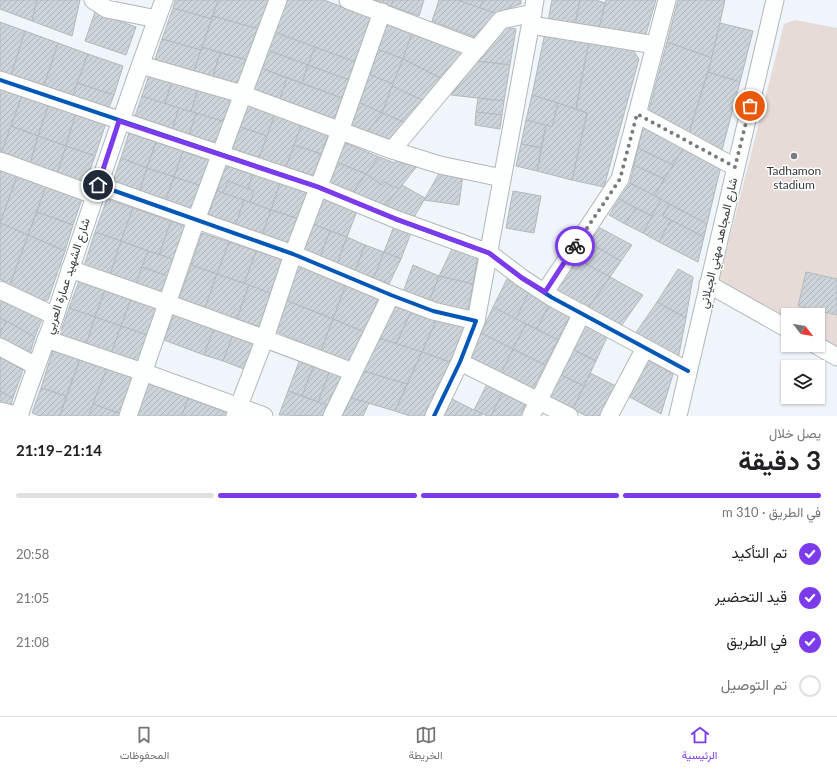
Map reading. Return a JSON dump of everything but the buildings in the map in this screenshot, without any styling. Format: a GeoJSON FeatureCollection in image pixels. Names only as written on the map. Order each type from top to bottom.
{"type":"FeatureCollection","features":[{"type":"Feature","properties":{"kind":"street"},"geometry":{"type":"LineString","coordinates":[[93,0],[107,9],[157,19]]}},
{"type":"Feature","properties":{"kind":"street","name":"شارع الشهيد عمارة العربي"},"geometry":{"type":"LineString","coordinates":[[20,416],[36,366],[55,316],[119,121],[164,0]]}},
{"type":"Feature","properties":{"kind":"street"},"geometry":{"type":"LineString","coordinates":[[128,416],[196,220],[222,154],[242,94],[278,0]]}},
{"type":"Feature","properties":{"kind":"street"},"geometry":{"type":"LineString","coordinates":[[348,0],[477,49]]}},
{"type":"Feature","properties":{"kind":"street"},"geometry":{"type":"LineString","coordinates":[[545,292],[620,179],[667,0]]}},
{"type":"Feature","properties":{"kind":"street","name":"شارع المجاهد مهني الجيلاني"},"geometry":{"type":"LineString","coordinates":[[678,416],[775,0]]}},
{"type":"Feature","properties":{"kind":"street"},"geometry":{"type":"LineString","coordinates":[[237,411],[265,338],[293,254],[340,131],[382,12]]}},
{"type":"Feature","properties":{"kind":"street"},"geometry":{"type":"LineString","coordinates":[[392,150],[501,20],[533,13],[655,44]]}},
{"type":"Feature","properties":{"kind":"street"},"geometry":{"type":"LineString","coordinates":[[434,416],[460,362],[476,321],[533,13]]}},
{"type":"Feature","properties":{"kind":"street"},"geometry":{"type":"LineString","coordinates":[[141,65],[242,94],[392,150],[440,165],[502,178]]}},
{"type":"Feature","properties":{"kind":"street"},"geometry":{"type":"LineString","coordinates":[[0,80],[318,187],[396,219],[489,253],[522,278],[545,292],[688,371]]}},
{"type":"Feature","properties":{"kind":"street"},"geometry":{"type":"LineString","coordinates":[[637,114],[735,167]]}},
{"type":"Feature","properties":{"kind":"street"},"geometry":{"type":"LineString","coordinates":[[0,161],[196,220],[293,254],[433,311],[476,321]]}},
{"type":"Feature","properties":{"kind":"street"},"geometry":{"type":"LineString","coordinates":[[70,269],[265,338],[353,372]]}},
{"type":"Feature","properties":{"kind":"street"},"geometry":{"type":"LineString","coordinates":[[708,284],[781,325]]}},
{"type":"Feature","properties":{"kind":"street"},"geometry":{"type":"LineString","coordinates":[[0,290],[55,316]]}},
{"type":"Feature","properties":{"kind":"street"},"geometry":{"type":"LineString","coordinates":[[332,416],[391,295]]}},
{"type":"Feature","properties":{"kind":"street"},"geometry":{"type":"LineString","coordinates":[[531,416],[582,313]]}},
{"type":"Feature","properties":{"kind":"street"},"geometry":{"type":"LineString","coordinates":[[46,340],[144,372],[237,411],[264,416]]}},
{"type":"Feature","properties":{"kind":"street"},"geometry":{"type":"LineString","coordinates":[[0,347],[36,366]]}},
{"type":"Feature","properties":{"kind":"street"},"geometry":{"type":"LineString","coordinates":[[609,416],[646,348]]}},
{"type":"Feature","properties":{"kind":"street"},"geometry":{"type":"LineString","coordinates":[[825,350],[837,357]]}},
{"type":"Feature","properties":{"kind":"street"},"geometry":{"type":"LineString","coordinates":[[460,362],[569,416]]}},
{"type":"Feature","properties":{"kind":"street"},"geometry":{"type":"LineString","coordinates":[[0,411],[20,416]]}},
{"type":"Feature","properties":{"kind":"shaded area","name":"Tadhamon stadium"},"geometry":{"type":"Polygon","coordinates":[[[795,20],[837,28],[837,351],[825,345],[825,308],[781,308],[781,320],[718,284],[784,24],[795,20]]]}},
{"type":"Feature","properties":{"kind":"cycle path"},"geometry":{"type":"LineString","coordinates":[[0,80],[318,187],[395,219],[489,253],[522,278],[551,297],[688,371]]}},
{"type":"Feature","properties":{"kind":"cycle path"},"geometry":{"type":"LineString","coordinates":[[98,185],[293,254],[433,311],[476,321],[460,362],[434,416]]}},
{"type":"Feature","properties":{"kind":"way so far"},"geometry":{"type":"LineString","coordinates":[[575,246],[620,179],[637,114],[735,167],[750,106]]}},
{"type":"Feature","properties":{"kind":"place","name":"Tadhamon stadium"},"geometry":{"type":"Point","coordinates":[794,156]}},
{"type":"Feature","properties":{"kind":"route"},"geometry":{"type":"LineString","coordinates":[[98,185],[119,121],[318,187],[396,219],[489,253],[522,278],[545,292],[575,246]]}}]}
